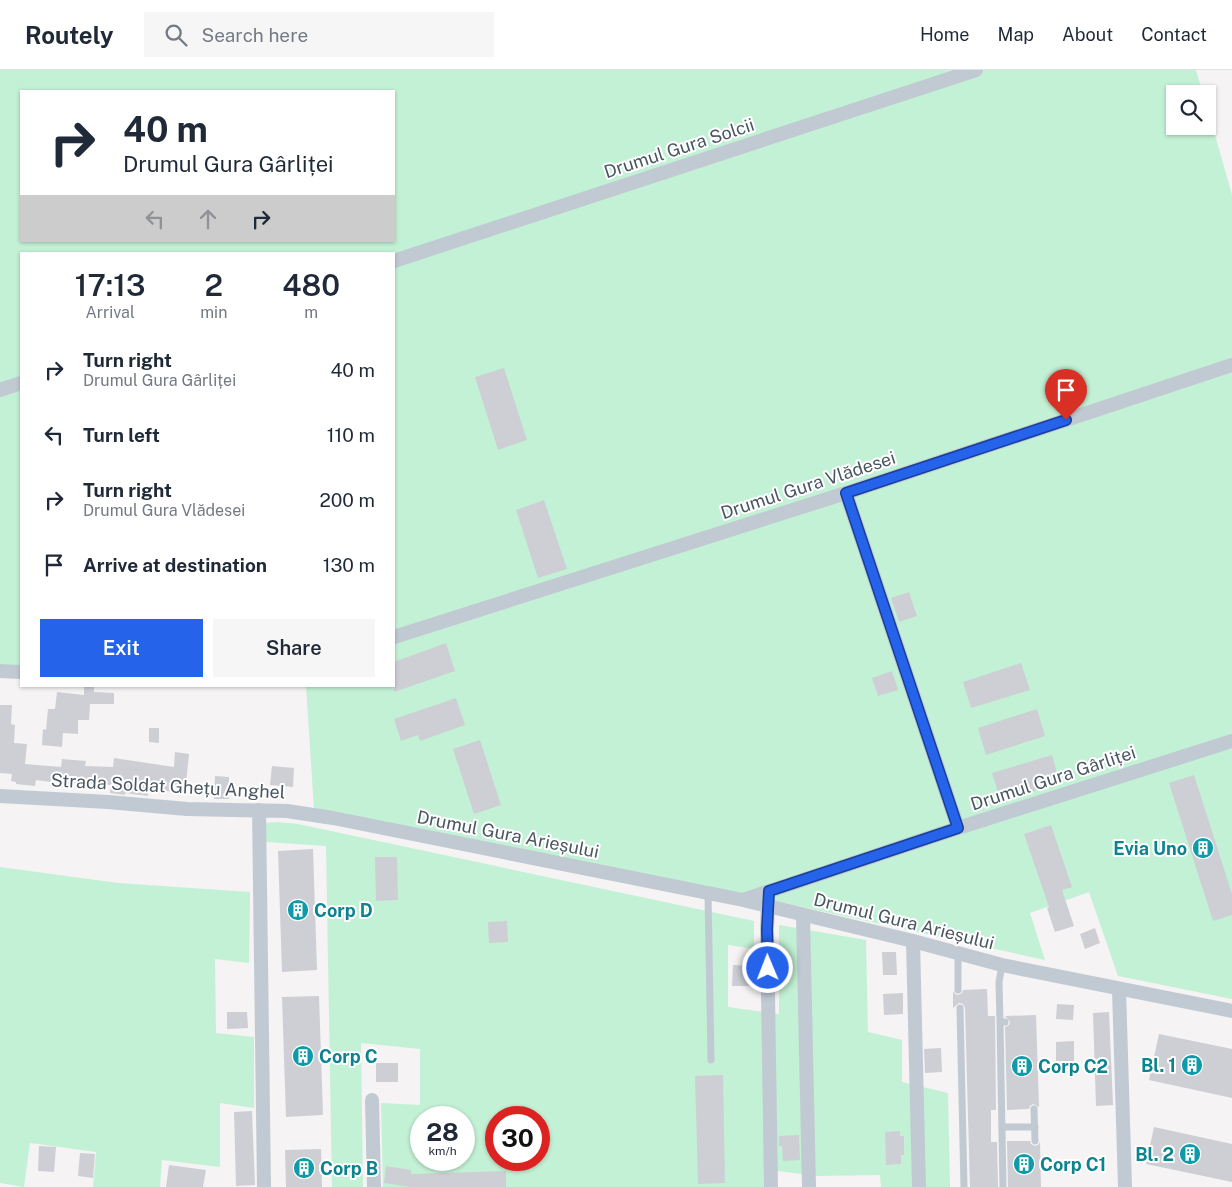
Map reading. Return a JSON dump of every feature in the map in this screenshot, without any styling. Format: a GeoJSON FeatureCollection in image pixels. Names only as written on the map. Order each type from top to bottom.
{"type":"FeatureCollection","features":[{"type":"Feature","properties":{"kind":"street","name":"Drumul Gura Solcii"},"geometry":{"type":"LineString","coordinates":[[395,261],[976,70]]}},
{"type":"Feature","properties":{"kind":"street","name":"Drumul Gura Vlădesei"},"geometry":{"type":"LineString","coordinates":[[395,637],[846,493],[1232,365]]}},
{"type":"Feature","properties":{"kind":"street"},"geometry":{"type":"LineString","coordinates":[[0,390],[20,383]]}},
{"type":"Feature","properties":{"kind":"street"},"geometry":{"type":"LineString","coordinates":[[846,493],[958,828]]}},
{"type":"Feature","properties":{"kind":"street"},"geometry":{"type":"LineString","coordinates":[[0,671],[20,672]]}},
{"type":"Feature","properties":{"kind":"street","name":"Drumul Gura Gârliței"},"geometry":{"type":"LineString","coordinates":[[743,900],[958,828],[1232,741]]}},
{"type":"Feature","properties":{"kind":"street","name":"Strada Soldat Ghețu Anghel"},"geometry":{"type":"LineString","coordinates":[[0,796],[187,809],[287,811],[333,818]]}},
{"type":"Feature","properties":{"kind":"street"},"geometry":{"type":"LineString","coordinates":[[260,810],[264,1187]]}},
{"type":"Feature","properties":{"kind":"street","name":"Drumul Gura Arieșului"},"geometry":{"type":"LineString","coordinates":[[333,818],[743,900],[913,941],[1002,965],[1232,1011]]}},
{"type":"Feature","properties":{"kind":"street"},"geometry":{"type":"LineString","coordinates":[[769,891],[767,906],[771,1187]]}},
{"type":"Feature","properties":{"kind":"street"},"geometry":{"type":"LineString","coordinates":[[803,914],[810,1187]]}},
{"type":"Feature","properties":{"kind":"street"},"geometry":{"type":"LineString","coordinates":[[913,941],[919,1187]]}},
{"type":"Feature","properties":{"kind":"street"},"geometry":{"type":"LineString","coordinates":[[1119,989],[1125,1187]]}},
{"type":"Feature","properties":{"kind":"street"},"geometry":{"type":"LineString","coordinates":[[372,1100],[374,1187]]}},
{"type":"Feature","properties":{"kind":"lane"},"geometry":{"type":"LineString","coordinates":[[708,893],[711,1060]]}},
{"type":"Feature","properties":{"kind":"lane"},"geometry":{"type":"LineString","coordinates":[[958,953],[958,990]]}},
{"type":"Feature","properties":{"kind":"lane"},"geometry":{"type":"LineString","coordinates":[[1002,965],[999,982],[1003,1022],[1003,1187]]}},
{"type":"Feature","properties":{"kind":"lane"},"geometry":{"type":"LineString","coordinates":[[960,1008],[964,1187]]}},
{"type":"Feature","properties":{"kind":"lane"},"geometry":{"type":"LineString","coordinates":[[1034,1109],[1035,1141]]}},
{"type":"Feature","properties":{"kind":"lane"},"geometry":{"type":"LineString","coordinates":[[1002,1127],[1035,1128]]}},
{"type":"Feature","properties":{"kind":"green space"},"geometry":{"type":"Polygon","coordinates":[[[0,70],[1196,70],[1200,85],[1166,85],[1166,135],[1215,135],[1232,195],[1232,999],[1118,976],[1089,892],[1030,913],[1045,960],[747,895],[314,809],[306,687],[395,687],[395,252],[20,252],[20,667],[0,666],[0,70]]]}},
{"type":"Feature","properties":{"kind":"green space"},"geometry":{"type":"Polygon","coordinates":[[[266,823],[298,824],[754,921],[754,949],[728,945],[728,1007],[779,1014],[779,925],[866,940],[868,1032],[902,1040],[902,1082],[948,1093],[950,1187],[881,1187],[880,1175],[816,1176],[764,1169],[764,1187],[383,1187],[381,1103],[420,1105],[420,1049],[361,1043],[363,1187],[332,1187],[326,846],[266,842],[266,823]]]}},
{"type":"Feature","properties":{"kind":"green space"},"geometry":{"type":"Polygon","coordinates":[[[0,867],[118,883],[250,892],[249,963],[215,959],[216,1033],[254,1037],[254,1108],[220,1103],[220,1167],[162,1160],[160,1187],[93,1187],[96,1152],[30,1143],[24,1187],[0,1183],[0,867]]]}},
{"type":"Feature","properties":{"kind":"building"},"geometry":{"type":"Polygon","coordinates":[[[504,368],[527,440],[498,450],[475,377],[504,368]]]}},
{"type":"Feature","properties":{"kind":"building"},"geometry":{"type":"Polygon","coordinates":[[[544,500],[567,569],[538,578],[516,510],[544,500]]]}},
{"type":"Feature","properties":{"kind":"building"},"geometry":{"type":"Polygon","coordinates":[[[909,592],[917,616],[899,622],[891,598],[909,592]]]}},
{"type":"Feature","properties":{"kind":"building"},"geometry":{"type":"Polygon","coordinates":[[[446,643],[455,671],[394,692],[395,662],[446,643]]]}},
{"type":"Feature","properties":{"kind":"building"},"geometry":{"type":"Polygon","coordinates":[[[1021,663],[1030,690],[971,708],[963,682],[1021,663]]]}},
{"type":"Feature","properties":{"kind":"building"},"geometry":{"type":"Polygon","coordinates":[[[892,671],[898,690],[878,696],[872,678],[892,671]]]}},
{"type":"Feature","properties":{"kind":"building"},"geometry":{"type":"Polygon","coordinates":[[[84,687],[94,687],[94,692],[114,693],[114,704],[90,704],[89,720],[78,720],[78,734],[63,733],[62,747],[42,745],[43,729],[46,730],[48,709],[55,709],[57,692],[84,695],[84,687]]]}},
{"type":"Feature","properties":{"kind":"building"},"geometry":{"type":"Polygon","coordinates":[[[456,698],[465,725],[420,741],[418,735],[401,741],[394,719],[456,698]]]}},
{"type":"Feature","properties":{"kind":"building"},"geometry":{"type":"Polygon","coordinates":[[[0,705],[12,705],[11,724],[15,725],[14,743],[27,744],[25,764],[61,767],[62,759],[86,761],[85,766],[113,767],[114,758],[174,767],[175,752],[189,754],[185,793],[166,791],[165,794],[148,792],[148,796],[125,793],[125,795],[110,793],[111,785],[72,783],[72,785],[36,780],[35,786],[16,784],[16,782],[11,781],[12,774],[0,773],[0,705]]]}},
{"type":"Feature","properties":{"kind":"building"},"geometry":{"type":"Polygon","coordinates":[[[1037,709],[1045,736],[986,755],[978,728],[1037,709]]]}},
{"type":"Feature","properties":{"kind":"building"},"geometry":{"type":"Polygon","coordinates":[[[149,728],[159,728],[159,743],[149,742],[149,728]]]}},
{"type":"Feature","properties":{"kind":"building"},"geometry":{"type":"Polygon","coordinates":[[[480,740],[501,805],[474,814],[453,749],[480,740]]]}},
{"type":"Feature","properties":{"kind":"building"},"geometry":{"type":"Polygon","coordinates":[[[1052,755],[1060,783],[1001,801],[992,773],[1052,755]]]}},
{"type":"Feature","properties":{"kind":"building"},"geometry":{"type":"Polygon","coordinates":[[[272,766],[294,768],[293,787],[270,785],[272,766]]]}},
{"type":"Feature","properties":{"kind":"building","name":"Evia Uno"},"geometry":{"type":"Polygon","coordinates":[[[1194,775],[1232,894],[1232,915],[1213,921],[1169,783],[1194,775]]]}},
{"type":"Feature","properties":{"kind":"building"},"geometry":{"type":"Polygon","coordinates":[[[215,776],[229,777],[229,799],[214,799],[215,776]]]}},
{"type":"Feature","properties":{"kind":"building"},"geometry":{"type":"Polygon","coordinates":[[[1051,825],[1072,887],[1062,890],[1074,926],[1055,932],[1047,908],[1049,907],[1024,834],[1051,825]]]}},
{"type":"Feature","properties":{"kind":"building","name":"Corp D"},"geometry":{"type":"Polygon","coordinates":[[[313,849],[317,970],[282,972],[278,851],[313,849]]]}},
{"type":"Feature","properties":{"kind":"building"},"geometry":{"type":"Polygon","coordinates":[[[375,857],[397,857],[398,900],[376,901],[375,857]]]}},
{"type":"Feature","properties":{"kind":"building"},"geometry":{"type":"Polygon","coordinates":[[[507,921],[508,942],[489,943],[488,922],[507,921]]]}},
{"type":"Feature","properties":{"kind":"building"},"geometry":{"type":"Polygon","coordinates":[[[1095,928],[1100,943],[1085,949],[1080,934],[1095,928]]]}},
{"type":"Feature","properties":{"kind":"building"},"geometry":{"type":"Polygon","coordinates":[[[882,952],[896,952],[897,975],[883,975],[882,952]]]}},
{"type":"Feature","properties":{"kind":"building"},"geometry":{"type":"Polygon","coordinates":[[[733,965],[754,966],[753,986],[732,986],[733,965]]]}},
{"type":"Feature","properties":{"kind":"building"},"geometry":{"type":"Polygon","coordinates":[[[987,989],[988,1016],[995,1016],[996,1110],[991,1110],[991,1142],[997,1142],[998,1187],[970,1187],[965,1008],[963,1004],[959,1003],[953,1008],[953,991],[958,995],[963,990],[987,989]]]}},
{"type":"Feature","properties":{"kind":"building"},"geometry":{"type":"Polygon","coordinates":[[[903,993],[903,1014],[884,1015],[883,994],[903,993]]]}},
{"type":"Feature","properties":{"kind":"building","name":"Corp C"},"geometry":{"type":"Polygon","coordinates":[[[319,996],[323,1115],[286,1117],[282,997],[319,996]]]}},
{"type":"Feature","properties":{"kind":"building"},"geometry":{"type":"Polygon","coordinates":[[[1057,1004],[1074,1005],[1073,1020],[1056,1019],[1057,1004]]]}},
{"type":"Feature","properties":{"kind":"building"},"geometry":{"type":"Polygon","coordinates":[[[227,1012],[247,1012],[248,1028],[227,1029],[227,1012]]]}},
{"type":"Feature","properties":{"kind":"building"},"geometry":{"type":"Polygon","coordinates":[[[1109,1012],[1113,1105],[1096,1106],[1093,1013],[1109,1012]]]}},
{"type":"Feature","properties":{"kind":"building","name":"Corp C2"},"geometry":{"type":"Polygon","coordinates":[[[1036,1015],[1039,1107],[1033,1104],[1029,1109],[1007,1110],[1005,1027],[1010,1022],[1005,1016],[1036,1015]]]}},
{"type":"Feature","properties":{"kind":"building","name":"Bl. 1"},"geometry":{"type":"Polygon","coordinates":[[[1159,1034],[1232,1049],[1232,1098],[1149,1080],[1159,1034]]]}},
{"type":"Feature","properties":{"kind":"building"},"geometry":{"type":"Polygon","coordinates":[[[1074,1041],[1074,1061],[1056,1061],[1056,1042],[1074,1041]]]}},
{"type":"Feature","properties":{"kind":"building"},"geometry":{"type":"Polygon","coordinates":[[[941,1048],[942,1072],[925,1073],[924,1049],[941,1048]]]}},
{"type":"Feature","properties":{"kind":"building"},"geometry":{"type":"Polygon","coordinates":[[[376,1063],[398,1063],[398,1082],[376,1082],[376,1063]]]}},
{"type":"Feature","properties":{"kind":"building"},"geometry":{"type":"Polygon","coordinates":[[[723,1075],[725,1183],[698,1184],[695,1076],[723,1075]]]}},
{"type":"Feature","properties":{"kind":"building"},"geometry":{"type":"Polygon","coordinates":[[[252,1111],[255,1185],[236,1186],[234,1112],[252,1111]]]}},
{"type":"Feature","properties":{"kind":"building","name":"Bl. 2"},"geometry":{"type":"Polygon","coordinates":[[[1154,1127],[1232,1144],[1232,1182],[1146,1164],[1154,1127]]]}},
{"type":"Feature","properties":{"kind":"building"},"geometry":{"type":"Polygon","coordinates":[[[900,1131],[900,1136],[904,1136],[904,1155],[901,1155],[901,1164],[886,1165],[885,1132],[900,1131]]]}},
{"type":"Feature","properties":{"kind":"building"},"geometry":{"type":"Polygon","coordinates":[[[799,1135],[800,1160],[783,1161],[782,1146],[779,1146],[779,1136],[799,1135]]]}},
{"type":"Feature","properties":{"kind":"building","name":"Corp C1"},"geometry":{"type":"Polygon","coordinates":[[[1007,1141],[1030,1141],[1035,1146],[1040,1142],[1041,1187],[1008,1187],[1007,1141]]]}},
{"type":"Feature","properties":{"kind":"building"},"geometry":{"type":"Polygon","coordinates":[[[39,1146],[56,1147],[54,1172],[38,1171],[39,1146]]]}},
{"type":"Feature","properties":{"kind":"building","name":"Corp B"},"geometry":{"type":"Polygon","coordinates":[[[321,1149],[322,1187],[286,1187],[285,1150],[321,1149]]]}},
{"type":"Feature","properties":{"kind":"building"},"geometry":{"type":"Polygon","coordinates":[[[80,1153],[95,1154],[93,1178],[78,1176],[80,1153]]]}},
{"type":"Feature","properties":{"kind":"building"},"geometry":{"type":"Polygon","coordinates":[[[169,1165],[206,1170],[203,1187],[166,1187],[169,1165]]]}},
{"type":"Feature","properties":{"kind":"building"},"geometry":{"type":"Polygon","coordinates":[[[386,1166],[410,1170],[411,1174],[506,1171],[506,1187],[411,1187],[384,1183],[386,1166]]]}},
{"type":"Feature","properties":{"kind":"place","name":"Evia Uno"},"geometry":{"type":"Point","coordinates":[1203,848]}},
{"type":"Feature","properties":{"kind":"place","name":"Corp D"},"geometry":{"type":"Point","coordinates":[298,910]}},
{"type":"Feature","properties":{"kind":"place","name":"Corp C"},"geometry":{"type":"Point","coordinates":[303,1056]}},
{"type":"Feature","properties":{"kind":"place","name":"Bl. 1"},"geometry":{"type":"Point","coordinates":[1192,1065]}},
{"type":"Feature","properties":{"kind":"place","name":"Corp C2"},"geometry":{"type":"Point","coordinates":[1022,1066]}},
{"type":"Feature","properties":{"kind":"place","name":"Bl. 2"},"geometry":{"type":"Point","coordinates":[1190,1154]}},
{"type":"Feature","properties":{"kind":"place","name":"Corp C1"},"geometry":{"type":"Point","coordinates":[1024,1164]}},
{"type":"Feature","properties":{"kind":"place","name":"Corp B"},"geometry":{"type":"Point","coordinates":[304,1168]}},
{"type":"Feature","properties":{"kind":"route"},"geometry":{"type":"LineString","coordinates":[[768,968],[767,906],[769,891],[958,828],[846,493],[1066,420]]}}]}
